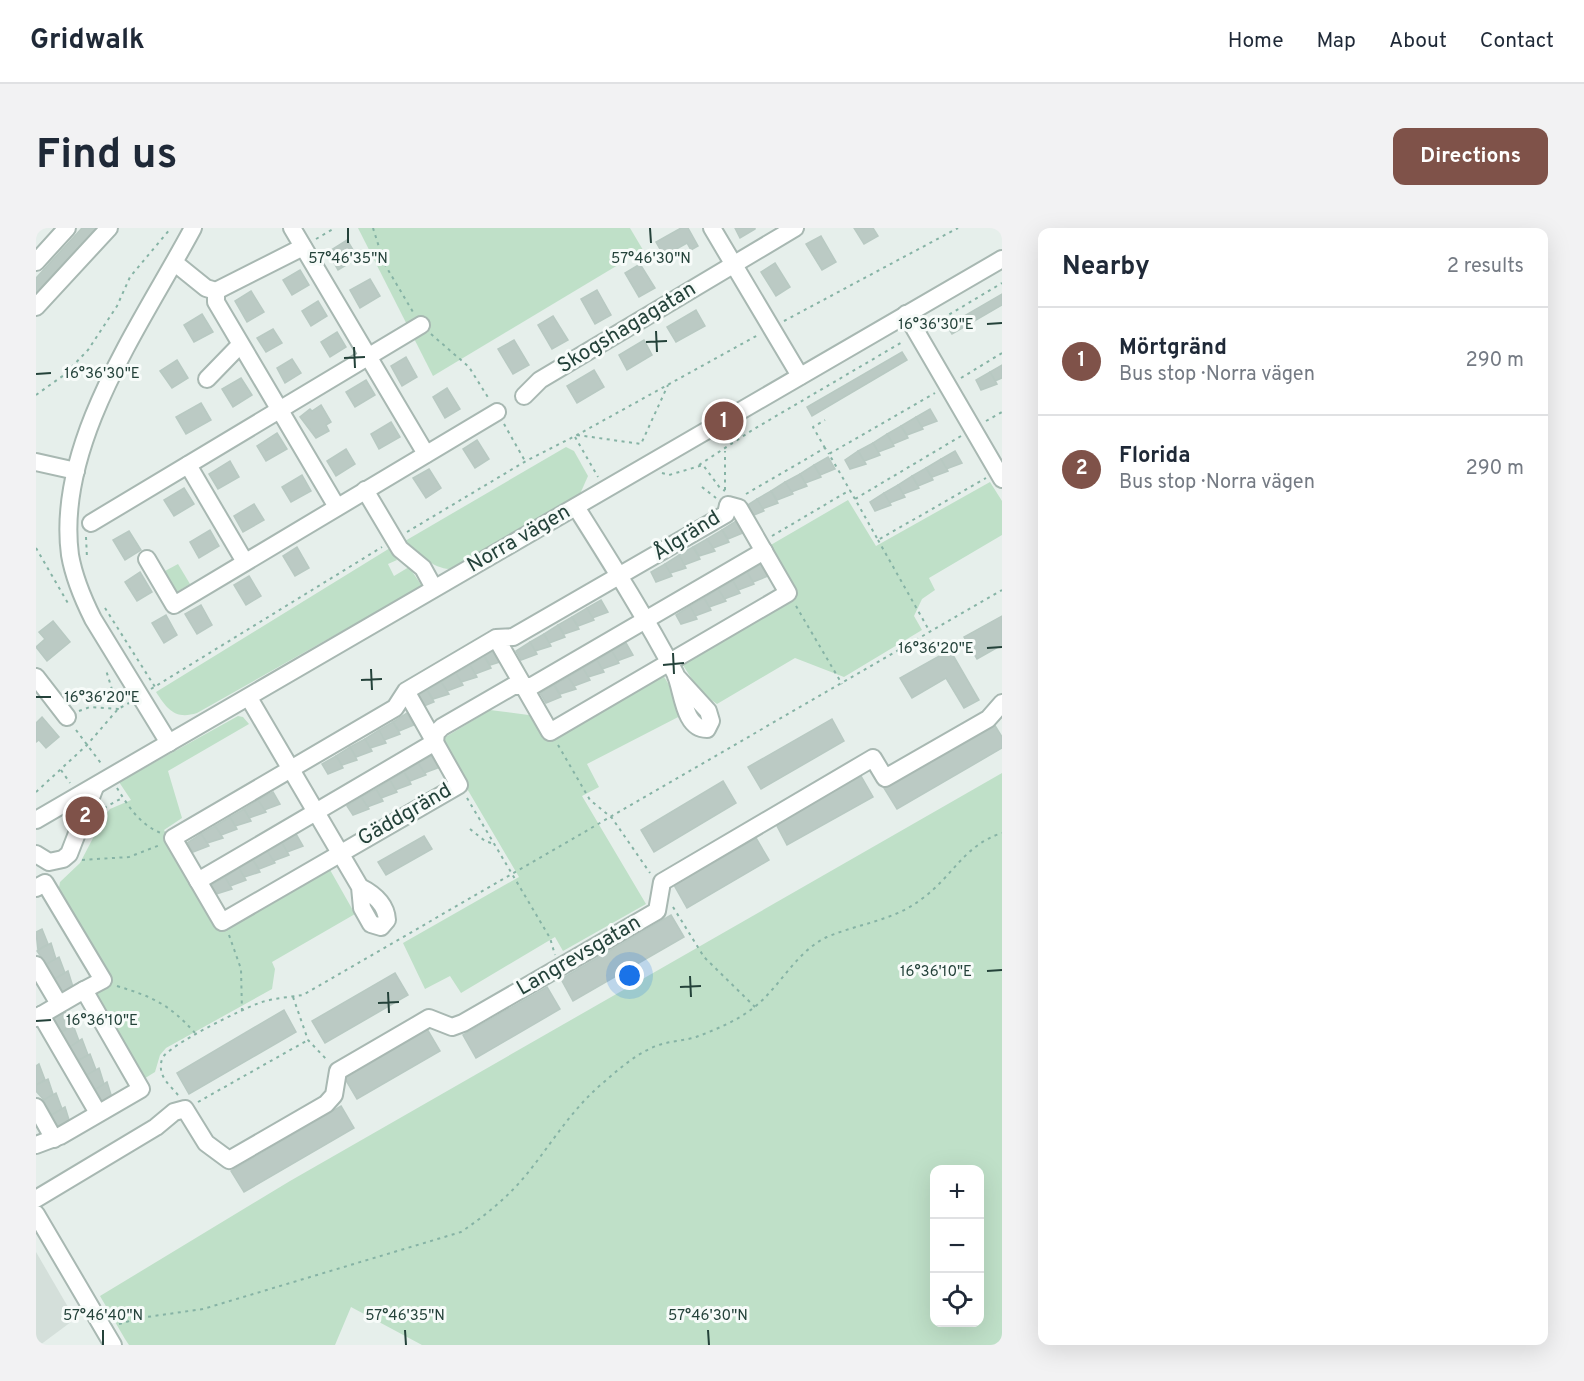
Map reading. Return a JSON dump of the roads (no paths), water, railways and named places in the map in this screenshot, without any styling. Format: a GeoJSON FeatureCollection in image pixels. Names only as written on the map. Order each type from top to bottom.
{"type":"FeatureCollection","features":[{"type":"Feature","properties":{"kind":"street"},"geometry":{"type":"LineString","coordinates":[[36,262],[67,228]]}},
{"type":"Feature","properties":{"kind":"street"},"geometry":{"type":"LineString","coordinates":[[36,307],[109,228]]}},
{"type":"Feature","properties":{"kind":"street"},"geometry":{"type":"LineString","coordinates":[[169,743],[148,692],[93,620],[76,579],[69,534],[69,509],[76,471],[107,388],[193,228]]}},
{"type":"Feature","properties":{"kind":"street"},"geometry":{"type":"LineString","coordinates":[[292,228],[426,454]]}},
{"type":"Feature","properties":{"kind":"street"},"geometry":{"type":"LineString","coordinates":[[712,228],[800,376]]}},
{"type":"Feature","properties":{"kind":"street","name":"Skogshagagatan"},"geometry":{"type":"LineString","coordinates":[[524,396],[540,380],[795,228]]}},
{"type":"Feature","properties":{"kind":"street"},"geometry":{"type":"LineString","coordinates":[[175,263],[206,288],[216,291],[303,247]]}},
{"type":"Feature","properties":{"kind":"street","name":"Norra vägen"},"geometry":{"type":"LineString","coordinates":[[36,820],[1002,259]]}},
{"type":"Feature","properties":{"kind":"street"},"geometry":{"type":"LineString","coordinates":[[216,291],[216,302],[240,345],[337,507]]}},
{"type":"Feature","properties":{"kind":"street"},"geometry":{"type":"LineString","coordinates":[[906,314],[1000,475]]}},
{"type":"Feature","properties":{"kind":"street"},"geometry":{"type":"LineString","coordinates":[[91,524],[421,325]]}},
{"type":"Feature","properties":{"kind":"street"},"geometry":{"type":"LineString","coordinates":[[207,379],[240,345]]}},
{"type":"Feature","properties":{"kind":"street"},"geometry":{"type":"LineString","coordinates":[[147,559],[174,605],[497,412]]}},
{"type":"Feature","properties":{"kind":"street"},"geometry":{"type":"LineString","coordinates":[[36,462],[76,471]]}},
{"type":"Feature","properties":{"kind":"street"},"geometry":{"type":"LineString","coordinates":[[188,465],[245,562]]}},
{"type":"Feature","properties":{"kind":"street"},"geometry":{"type":"LineString","coordinates":[[365,490],[394,540],[405,555],[423,568],[434,588]]}},
{"type":"Feature","properties":{"kind":"street","name":"Ålgränd"},"geometry":{"type":"LineString","coordinates":[[496,638],[513,638],[620,578],[726,514],[727,498],[739,508],[788,593],[672,669]]}},
{"type":"Feature","properties":{"kind":"street"},"geometry":{"type":"LineString","coordinates":[[576,507],[620,578],[644,620],[672,669],[550,732],[524,685],[496,638],[406,691],[395,708],[173,838],[198,880],[435,742],[436,733],[442,727],[513,686],[524,685],[532,686],[644,620],[762,547]]}},
{"type":"Feature","properties":{"kind":"street"},"geometry":{"type":"LineString","coordinates":[[36,677],[67,717]]}},
{"type":"Feature","properties":{"kind":"street","name":"Gäddgränd"},"geometry":{"type":"LineString","coordinates":[[198,880],[222,922],[459,785],[406,691]]}},
{"type":"Feature","properties":{"kind":"street","name":"Gäddgränd"},"geometry":{"type":"LineString","coordinates":[[249,698],[360,887]]}},
{"type":"Feature","properties":{"kind":"street","name":"Langrevsgatan"},"geometry":{"type":"LineString","coordinates":[[36,1199],[156,1127],[174,1112],[185,1109],[206,1143],[229,1160],[326,1104],[334,1095],[338,1071],[429,1018],[452,1026],[463,1023],[657,911],[662,882],[873,758],[885,778],[988,719],[1002,703]]}},
{"type":"Feature","properties":{"kind":"street"},"geometry":{"type":"LineString","coordinates":[[36,854],[49,862],[63,859],[69,854],[95,787]]}},
{"type":"Feature","properties":{"kind":"street"},"geometry":{"type":"LineString","coordinates":[[36,888],[45,883],[104,980],[39,1017],[99,1113]]}},
{"type":"Feature","properties":{"kind":"street"},"geometry":{"type":"LineString","coordinates":[[36,965],[59,1004]]}},
{"type":"Feature","properties":{"kind":"street"},"geometry":{"type":"LineString","coordinates":[[36,1145],[54,1138],[141,1089],[84,990]]}},
{"type":"Feature","properties":{"kind":"street"},"geometry":{"type":"LineString","coordinates":[[36,1107],[54,1138]]}},
{"type":"Feature","properties":{"kind":"street"},"geometry":{"type":"LineString","coordinates":[[36,1214],[109,1338]]}},
{"type":"Feature","properties":{"kind":"place","name":"Mörtgränd"},"geometry":{"type":"Point","coordinates":[724,421]}},
{"type":"Feature","properties":{"kind":"place","name":"Florida"},"geometry":{"type":"Point","coordinates":[85,816]}}]}
